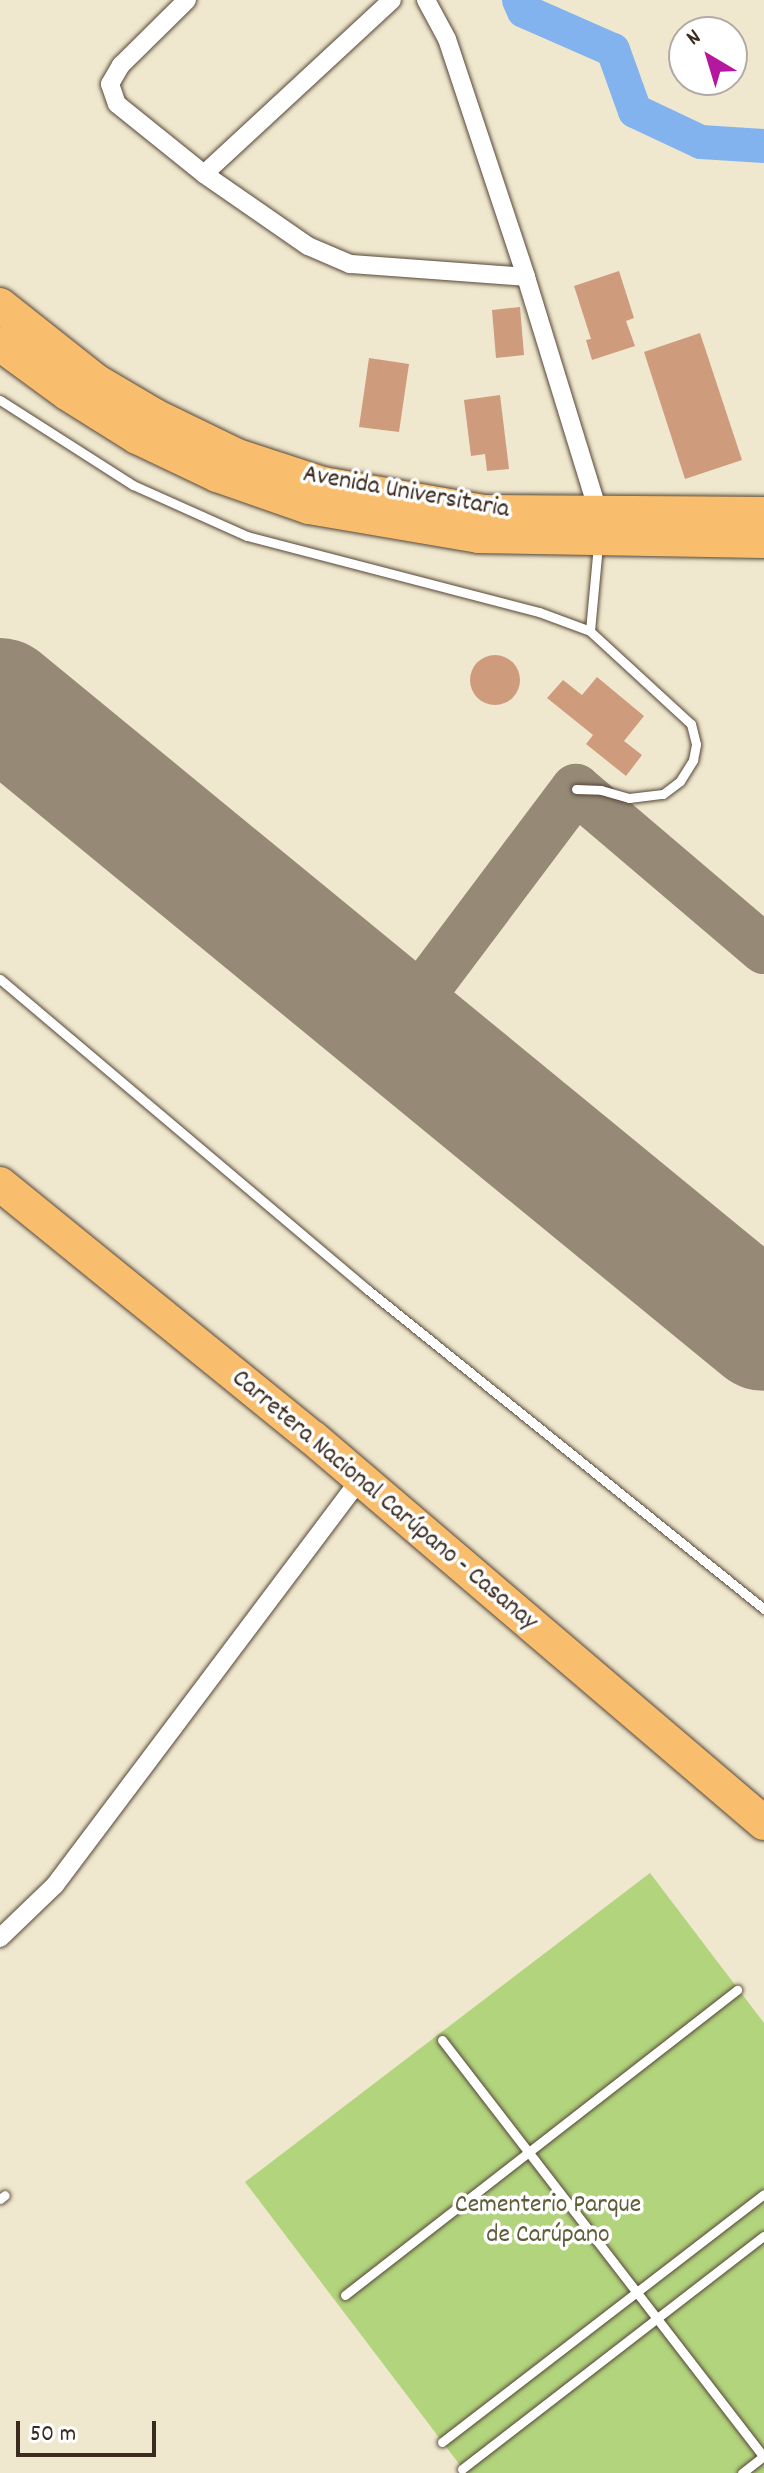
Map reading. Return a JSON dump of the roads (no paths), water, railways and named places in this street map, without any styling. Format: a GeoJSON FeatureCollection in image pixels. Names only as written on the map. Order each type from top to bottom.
{"type":"FeatureCollection","features":[{"type":"Feature","properties":{"kind":"highway","name":"Avenida Universitaria"},"geometry":{"type":"LineString","coordinates":[[0,305],[96,381],[155,416],[237,456],[323,484],[483,512],[600,527],[764,541]]}},
{"type":"Feature","properties":{"kind":"highway","name":"Avenida Universitaria"},"geometry":{"type":"LineString","coordinates":[[0,344],[67,393],[137,437],[217,475],[309,507],[478,536],[764,514]]}},
{"type":"Feature","properties":{"kind":"highway","name":"Carretera Nacional Carúpano - Casanay"},"geometry":{"type":"LineString","coordinates":[[0,1184],[361,1478],[764,1823]]}},
{"type":"Feature","properties":{"kind":"street"},"geometry":{"type":"LineString","coordinates":[[187,0],[121,65],[110,84],[117,104],[204,174],[308,246],[350,264],[526,277]]}},
{"type":"Feature","properties":{"kind":"street"},"geometry":{"type":"LineString","coordinates":[[204,174],[392,0]]}},
{"type":"Feature","properties":{"kind":"street"},"geometry":{"type":"LineString","coordinates":[[426,0],[447,39],[526,277],[600,527]]}},
{"type":"Feature","properties":{"kind":"street"},"geometry":{"type":"LineString","coordinates":[[0,1938],[55,1885],[361,1478]]}},
{"type":"Feature","properties":{"kind":"lane"},"geometry":{"type":"LineString","coordinates":[[0,400],[133,485],[247,536],[539,612],[590,631],[691,724],[696,744],[693,760],[680,781],[663,794],[629,798],[601,790],[576,789]]}},
{"type":"Feature","properties":{"kind":"lane"},"geometry":{"type":"LineString","coordinates":[[590,631],[600,527]]}},
{"type":"Feature","properties":{"kind":"lane"},"geometry":{"type":"LineString","coordinates":[[0,979],[368,1290],[764,1609]]}},
{"type":"Feature","properties":{"kind":"lane"},"geometry":{"type":"LineString","coordinates":[[345,2295],[737,1990]]}},
{"type":"Feature","properties":{"kind":"lane"},"geometry":{"type":"LineString","coordinates":[[442,2040],[764,2456],[742,2473]]}},
{"type":"Feature","properties":{"kind":"lane"},"geometry":{"type":"LineString","coordinates":[[442,2442],[764,2194]]}},
{"type":"Feature","properties":{"kind":"lane"},"geometry":{"type":"LineString","coordinates":[[462,2469],[764,2236]]}},
{"type":"Feature","properties":{"kind":"waterway"},"geometry":{"type":"LineString","coordinates":[[519,0],[524,11],[613,50],[635,111],[701,142],[764,146]]}},
{"type":"Feature","properties":{"kind":"park label","name":"Cementerio Parque de Carúpano"},"geometry":{"type":"Point","coordinates":[548,2221]}}]}
